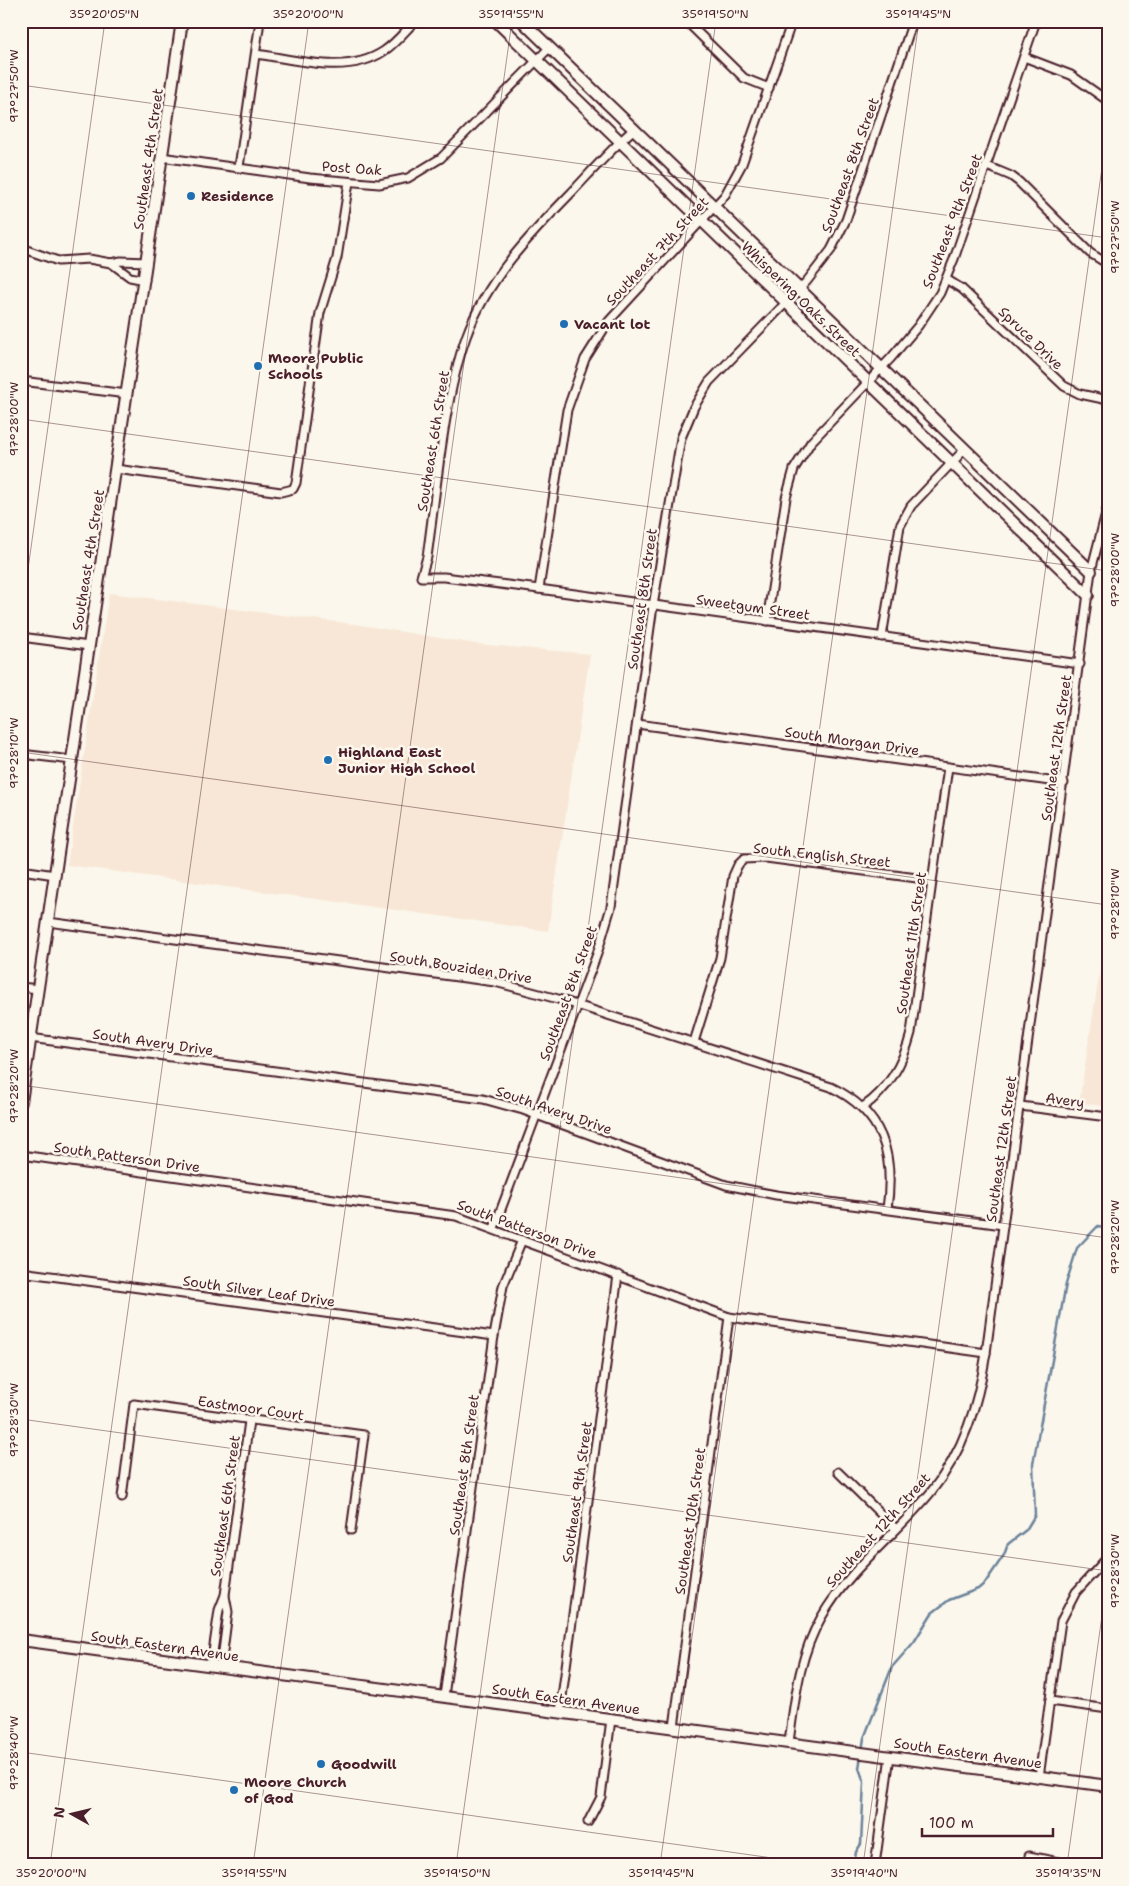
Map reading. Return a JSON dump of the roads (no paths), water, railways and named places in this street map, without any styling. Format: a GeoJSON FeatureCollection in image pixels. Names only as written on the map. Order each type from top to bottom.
{"type":"FeatureCollection","features":[{"type":"Feature","properties":{"kind":"main road","name":"Southeast 4th Street"},"geometry":{"type":"LineString","coordinates":[[21,1102],[182,21]]}},
{"type":"Feature","properties":{"kind":"main road","name":"Whispering Oaks Street"},"geometry":{"type":"LineString","coordinates":[[496,21],[1088,595]]}},
{"type":"Feature","properties":{"kind":"main road","name":"Whispering Oaks Street"},"geometry":{"type":"LineString","coordinates":[[522,21],[714,209],[1091,571]]}},
{"type":"Feature","properties":{"kind":"main road","name":"South Eastern Avenue"},"geometry":{"type":"LineString","coordinates":[[21,1640],[867,1752],[1108,1786]]}},
{"type":"Feature","properties":{"kind":"street"},"geometry":{"type":"LineString","coordinates":[[239,167],[260,21]]}},
{"type":"Feature","properties":{"kind":"street"},"geometry":{"type":"LineString","coordinates":[[256,54],[322,63],[353,63],[384,51],[415,21]]}},
{"type":"Feature","properties":{"kind":"street"},"geometry":{"type":"LineString","coordinates":[[686,21],[744,78],[768,88]]}},
{"type":"Feature","properties":{"kind":"street","name":"Southeast 7th Street"},"geometry":{"type":"LineString","coordinates":[[539,590],[567,410],[585,359],[609,321],[714,209],[725,194],[742,164],[792,21]]}},
{"type":"Feature","properties":{"kind":"street","name":"Southeast 8th Street"},"geometry":{"type":"LineString","coordinates":[[494,1228],[604,932],[615,886],[653,606],[677,454],[688,419],[710,382],[822,263],[844,226],[913,21]]}},
{"type":"Feature","properties":{"kind":"street","name":"Southeast 9th Street"},"geometry":{"type":"LineString","coordinates":[[767,621],[786,498],[794,469],[811,442],[918,326],[946,279],[1036,21]]}},
{"type":"Feature","properties":{"kind":"street","name":"Post Oak"},"geometry":{"type":"LineString","coordinates":[[162,157],[349,182],[393,182],[421,172],[453,147],[549,48]]}},
{"type":"Feature","properties":{"kind":"street"},"geometry":{"type":"LineString","coordinates":[[1024,57],[1071,75],[1108,101]]}},
{"type":"Feature","properties":{"kind":"street","name":"Southeast 6th Street"},"geometry":{"type":"LineString","coordinates":[[421,578],[427,557],[452,392],[466,337],[476,314],[494,282],[515,252],[633,130]]}},
{"type":"Feature","properties":{"kind":"street"},"geometry":{"type":"LineString","coordinates":[[987,166],[1011,176],[1019,182],[1090,253],[1108,264]]}},
{"type":"Feature","properties":{"kind":"street"},"geometry":{"type":"LineString","coordinates":[[116,469],[281,492],[293,489],[296,482],[320,313],[338,258],[349,182]]}},
{"type":"Feature","properties":{"kind":"street"},"geometry":{"type":"LineString","coordinates":[[21,248],[58,261],[89,259],[111,263],[122,260],[147,262]]}},
{"type":"Feature","properties":{"kind":"street"},"geometry":{"type":"LineString","coordinates":[[111,263],[130,277],[144,280]]}},
{"type":"Feature","properties":{"kind":"street","name":"Spruce Drive"},"geometry":{"type":"LineString","coordinates":[[946,279],[962,289],[1064,386],[1080,394],[1108,400]]}},
{"type":"Feature","properties":{"kind":"street"},"geometry":{"type":"LineString","coordinates":[[21,381],[127,394]]}},
{"type":"Feature","properties":{"kind":"street"},"geometry":{"type":"LineString","coordinates":[[882,637],[900,526],[911,506],[964,450]]}},
{"type":"Feature","properties":{"kind":"street","name":"Southeast 12th Street"},"geometry":{"type":"LineString","coordinates":[[789,1742],[800,1672],[808,1646],[820,1619],[855,1570],[930,1492],[958,1451],[972,1420],[986,1353],[1091,571],[1108,505]]}},
{"type":"Feature","properties":{"kind":"street","name":"Sweetgum Street"},"geometry":{"type":"LineString","coordinates":[[421,578],[444,578],[539,590],[1080,664]]}},
{"type":"Feature","properties":{"kind":"street"},"geometry":{"type":"LineString","coordinates":[[21,637],[89,646]]}},
{"type":"Feature","properties":{"kind":"street","name":"South Morgan Drive"},"geometry":{"type":"LineString","coordinates":[[637,724],[1064,783]]}},
{"type":"Feature","properties":{"kind":"street"},"geometry":{"type":"LineString","coordinates":[[21,754],[72,760]]}},
{"type":"Feature","properties":{"kind":"street","name":"Southeast 11th Street"},"geometry":{"type":"LineString","coordinates":[[863,1108],[890,1081],[906,1050],[911,1033],[948,767]]}},
{"type":"Feature","properties":{"kind":"street","name":"South English Street"},"geometry":{"type":"LineString","coordinates":[[694,1042],[720,958],[733,876],[741,862],[750,858],[766,858],[932,880]]}},
{"type":"Feature","properties":{"kind":"street"},"geometry":{"type":"LineString","coordinates":[[21,870],[55,875]]}},
{"type":"Feature","properties":{"kind":"street","name":"South Bouziden Drive"},"geometry":{"type":"LineString","coordinates":[[48,922],[495,982],[694,1042],[830,1087],[863,1108],[878,1130],[888,1152],[890,1188],[887,1209]]}},
{"type":"Feature","properties":{"kind":"street"},"geometry":{"type":"LineString","coordinates":[[21,987],[38,989]]}},
{"type":"Feature","properties":{"kind":"street","name":"South Avery Drive"},"geometry":{"type":"LineString","coordinates":[[30,1038],[483,1099],[536,1115],[726,1185],[776,1195],[1003,1225]]}},
{"type":"Feature","properties":{"kind":"street","name":"Avery"},"geometry":{"type":"LineString","coordinates":[[1020,1106],[1108,1118]]}},
{"type":"Feature","properties":{"kind":"street","name":"South Patterson Drive"},"geometry":{"type":"LineString","coordinates":[[21,1155],[456,1216],[494,1228],[730,1317],[986,1353]]}},
{"type":"Feature","properties":{"kind":"street","name":"Southeast 8th Street"},"geometry":{"type":"LineString","coordinates":[[444,1696],[494,1336],[503,1286],[522,1240]]}},
{"type":"Feature","properties":{"kind":"street","name":"South Silver Leaf Drive"},"geometry":{"type":"LineString","coordinates":[[21,1272],[494,1336]]}},
{"type":"Feature","properties":{"kind":"street","name":"Southeast 9th Street"},"geometry":{"type":"LineString","coordinates":[[560,1712],[618,1276]]}},
{"type":"Feature","properties":{"kind":"street","name":"Southeast 10th Street"},"geometry":{"type":"LineString","coordinates":[[674,1727],[730,1317]]}},
{"type":"Feature","properties":{"kind":"street","name":"Eastmoor Court"},"geometry":{"type":"LineString","coordinates":[[122,1497],[134,1404],[364,1435],[351,1530]]}},
{"type":"Feature","properties":{"kind":"street","name":"Southeast 6th Street"},"geometry":{"type":"LineString","coordinates":[[216,1666],[219,1610],[225,1595],[249,1421]]}},
{"type":"Feature","properties":{"kind":"street"},"geometry":{"type":"LineString","coordinates":[[838,1472],[895,1528]]}},
{"type":"Feature","properties":{"kind":"street"},"geometry":{"type":"LineString","coordinates":[[1039,1777],[1057,1635],[1065,1610],[1076,1592],[1108,1557]]}},
{"type":"Feature","properties":{"kind":"street"},"geometry":{"type":"LineString","coordinates":[[1050,1701],[1108,1709]]}},
{"type":"Feature","properties":{"kind":"street"},"geometry":{"type":"LineString","coordinates":[[588,1822],[601,1797],[611,1719]]}},
{"type":"Feature","properties":{"kind":"street"},"geometry":{"type":"LineString","coordinates":[[875,1865],[890,1756]]}},
{"type":"Feature","properties":{"kind":"street"},"geometry":{"type":"LineString","coordinates":[[1028,1865],[1029,1856],[1073,1865]]}},
{"type":"Feature","properties":{"kind":"waterway"},"geometry":{"type":"LineString","coordinates":[[862,1751],[864,1738],[892,1667],[914,1642],[932,1613],[949,1600],[978,1589],[985,1583],[1004,1555],[1008,1544],[1026,1530],[1035,1515],[1033,1464],[1066,1284],[1077,1248],[1098,1226],[1108,1228]]}},
{"type":"Feature","properties":{"kind":"waterway"},"geometry":{"type":"LineString","coordinates":[[854,1865],[856,1852],[861,1844],[864,1782],[859,1768],[861,1756]]}},
{"type":"Feature","properties":{"kind":"place","name":"Residence"},"geometry":{"type":"Point","coordinates":[191,196]}},
{"type":"Feature","properties":{"kind":"place","name":"Vacant lot"},"geometry":{"type":"Point","coordinates":[564,324]}},
{"type":"Feature","properties":{"kind":"place","name":"Moore Public Schools"},"geometry":{"type":"Point","coordinates":[258,366]}},
{"type":"Feature","properties":{"kind":"place","name":"Highland East Junior High School"},"geometry":{"type":"Point","coordinates":[328,760]}},
{"type":"Feature","properties":{"kind":"place","name":"Goodwill"},"geometry":{"type":"Point","coordinates":[321,1764]}},
{"type":"Feature","properties":{"kind":"place","name":"Moore Church of God"},"geometry":{"type":"Point","coordinates":[234,1790]}}]}
